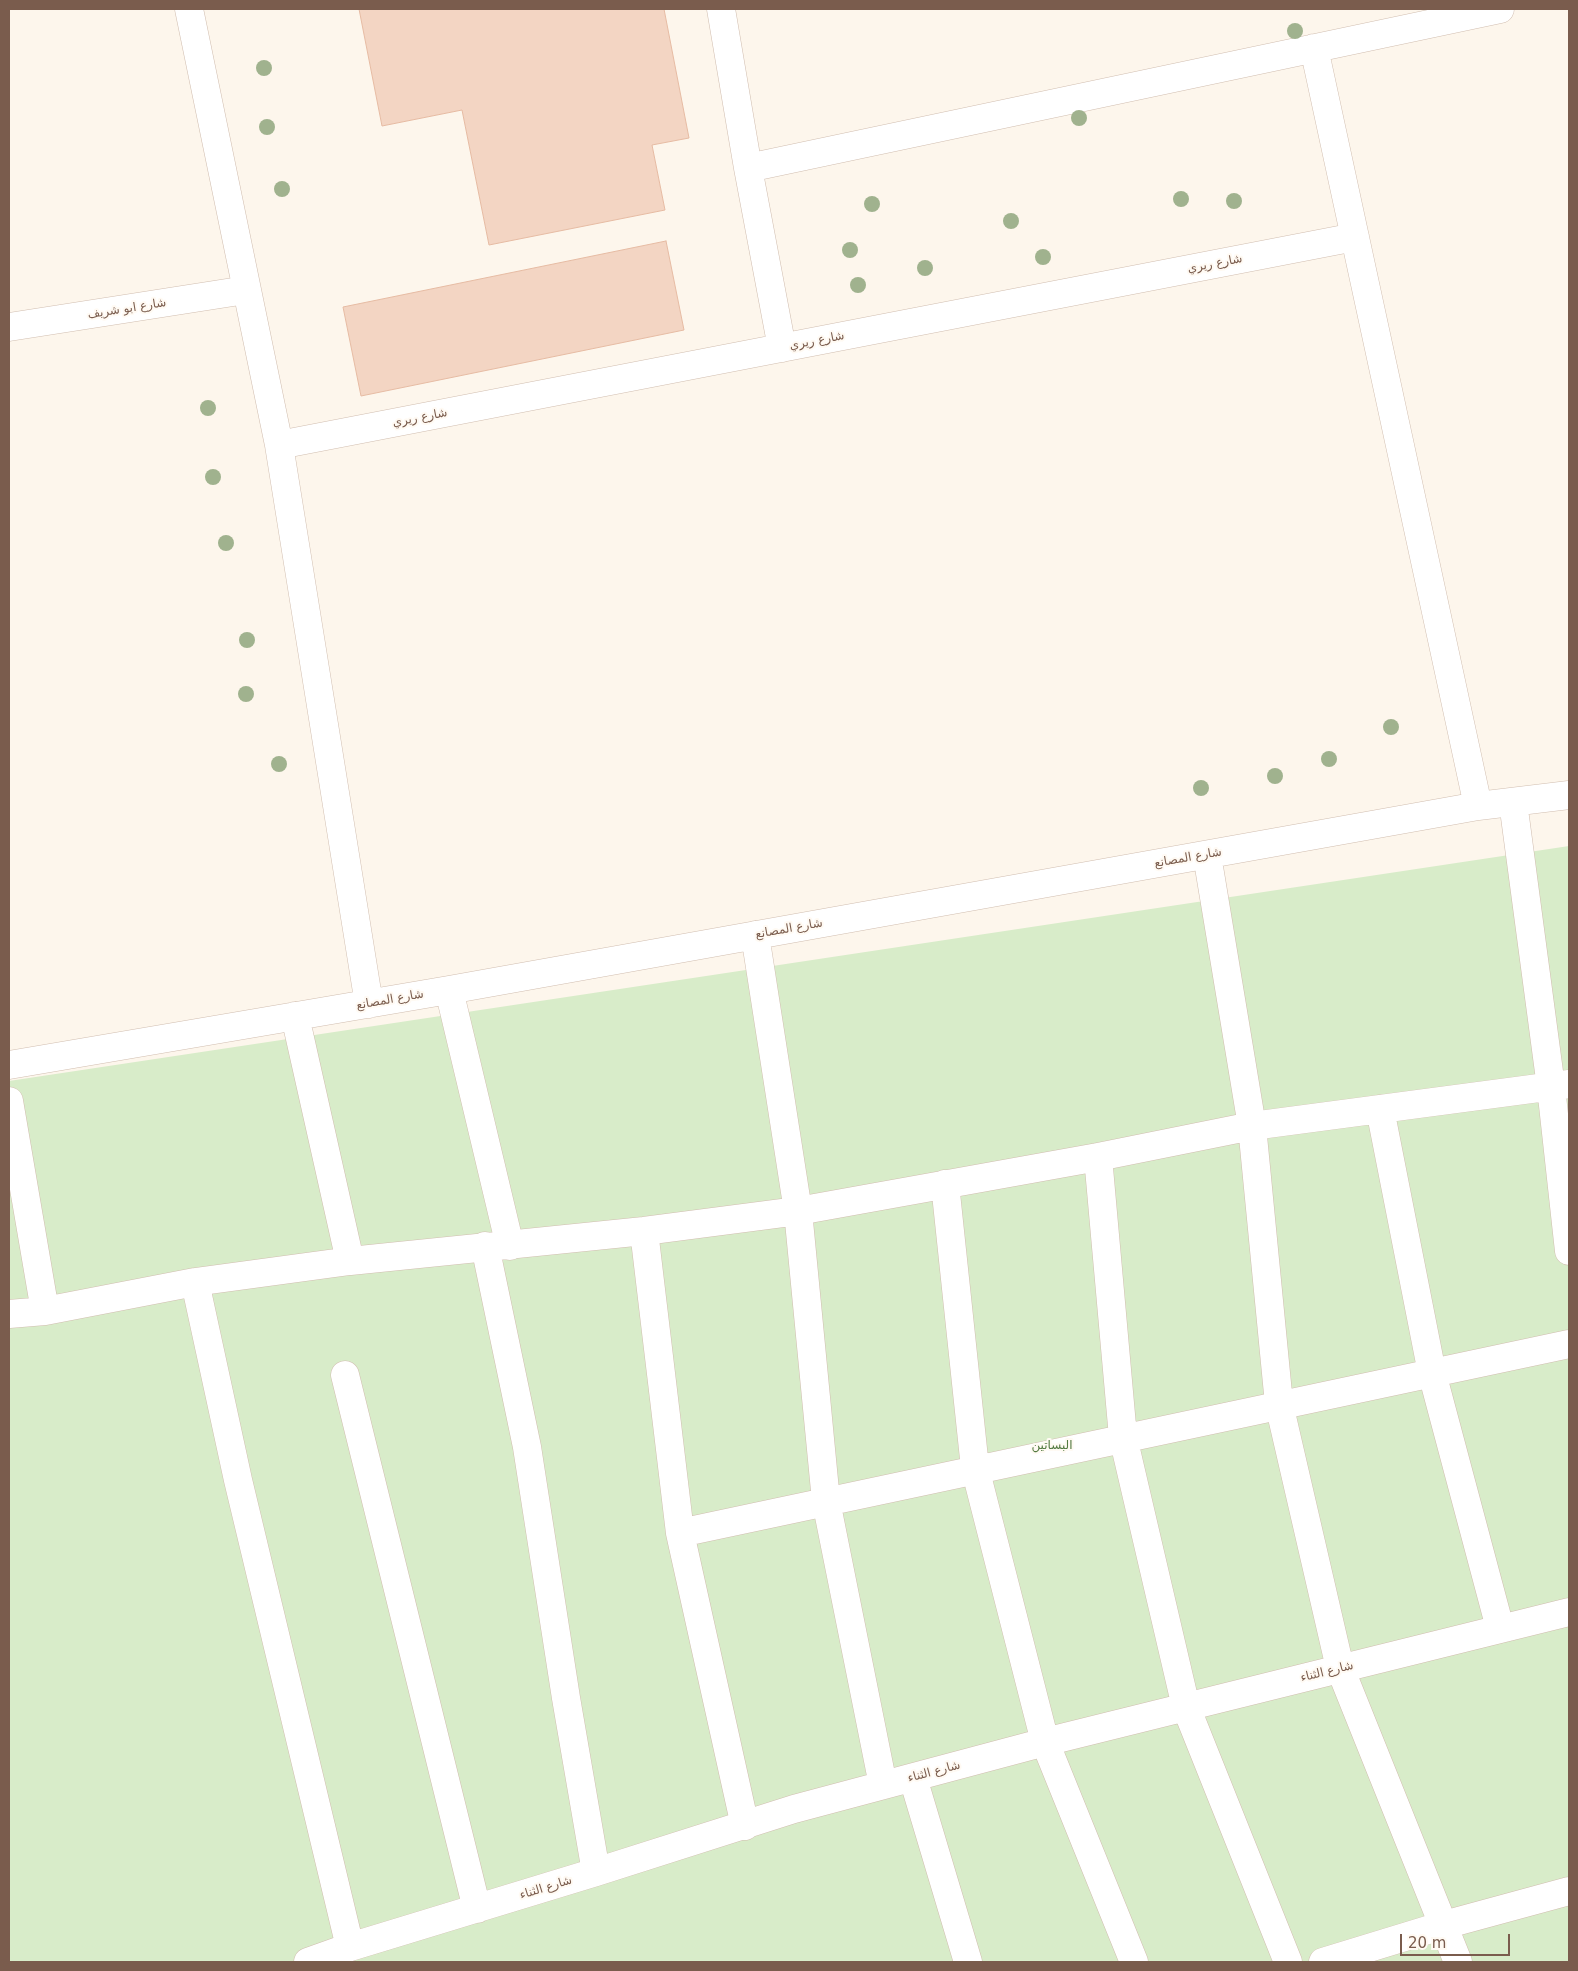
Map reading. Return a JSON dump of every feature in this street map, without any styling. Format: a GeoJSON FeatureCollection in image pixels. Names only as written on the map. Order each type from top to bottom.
{"type":"FeatureCollection","features":[{"type":"Feature","properties":{"kind":"street"},"geometry":{"type":"LineString","coordinates":[[189,9],[279,445],[369,1004]]}},
{"type":"Feature","properties":{"kind":"street"},"geometry":{"type":"LineString","coordinates":[[721,9],[748,168],[782,348]]}},
{"type":"Feature","properties":{"kind":"street"},"geometry":{"type":"LineString","coordinates":[[748,168],[1500,9]]}},
{"type":"Feature","properties":{"kind":"street"},"geometry":{"type":"LineString","coordinates":[[1314,48],[1478,806]]}},
{"type":"Feature","properties":{"kind":"street","name":"شارع ريري"},"geometry":{"type":"LineString","coordinates":[[279,445],[1355,237]]}},
{"type":"Feature","properties":{"kind":"street","name":"شارع ابو شريف"},"geometry":{"type":"LineString","coordinates":[[9,327],[246,290]]}},
{"type":"Feature","properties":{"kind":"street","name":"شارع المصانع"},"geometry":{"type":"LineString","coordinates":[[9,1065],[449,990],[1478,806],[1569,795]]}},
{"type":"Feature","properties":{"kind":"street"},"geometry":{"type":"LineString","coordinates":[[1513,802],[1560,1085],[1569,1251]]}},
{"type":"Feature","properties":{"kind":"street"},"geometry":{"type":"LineString","coordinates":[[1207,855],[1252,1126],[1279,1404],[1340,1668],[1458,1962]]}},
{"type":"Feature","properties":{"kind":"street"},"geometry":{"type":"LineString","coordinates":[[755,935],[798,1211],[826,1501],[883,1786]]}},
{"type":"Feature","properties":{"kind":"street"},"geometry":{"type":"LineString","coordinates":[[449,990],[498,1246],[526,1447],[596,1872]]}},
{"type":"Feature","properties":{"kind":"street"},"geometry":{"type":"LineString","coordinates":[[295,1016],[350,1261]]}},
{"type":"Feature","properties":{"kind":"street"},"geometry":{"type":"LineString","coordinates":[[9,1314],[45,1311],[195,1282],[350,1261],[644,1231],[798,1211],[1098,1157],[1252,1126],[1560,1085]]}},
{"type":"Feature","properties":{"kind":"street"},"geometry":{"type":"LineString","coordinates":[[9,1102],[45,1311]]}},
{"type":"Feature","properties":{"kind":"street"},"geometry":{"type":"LineString","coordinates":[[1380,1109],[1432,1373],[1500,1628]]}},
{"type":"Feature","properties":{"kind":"street"},"geometry":{"type":"LineString","coordinates":[[1098,1157],[1123,1437],[1186,1707],[1288,1962]]}},
{"type":"Feature","properties":{"kind":"street"},"geometry":{"type":"LineString","coordinates":[[945,1184],[975,1468],[1045,1742],[1134,1962]]}},
{"type":"Feature","properties":{"kind":"street"},"geometry":{"type":"LineString","coordinates":[[644,1231],[680,1532],[745,1826]]}},
{"type":"Feature","properties":{"kind":"street"},"geometry":{"type":"LineString","coordinates":[[195,1282],[238,1480],[331,1956]]}},
{"type":"Feature","properties":{"kind":"street"},"geometry":{"type":"LineString","coordinates":[[680,1532],[975,1468],[1569,1344]]}},
{"type":"Feature","properties":{"kind":"street"},"geometry":{"type":"LineString","coordinates":[[345,1375],[477,1909]]}},
{"type":"Feature","properties":{"kind":"street","name":"شارع الثناء"},"geometry":{"type":"LineString","coordinates":[[331,1956],[794,1810],[1045,1742],[1569,1612]]}},
{"type":"Feature","properties":{"kind":"street"},"geometry":{"type":"LineString","coordinates":[[913,1778],[968,1962]]}},
{"type":"Feature","properties":{"kind":"street"},"geometry":{"type":"LineString","coordinates":[[1323,1962],[1444,1925],[1569,1891]]}},
{"type":"Feature","properties":{"kind":"green space","name":"البساتين"},"geometry":{"type":"Polygon","coordinates":[[[1569,846],[1569,1962],[9,1962],[9,1081],[1569,846]]]}},
{"type":"Feature","properties":{"kind":"building"},"geometry":{"type":"Polygon","coordinates":[[[359,9],[664,9],[689,138],[652,145],[665,210],[489,245],[462,110],[382,126],[359,9]]]}},
{"type":"Feature","properties":{"kind":"building"},"geometry":{"type":"Polygon","coordinates":[[[666,241],[684,330],[361,396],[343,307],[666,241]]]}}]}
